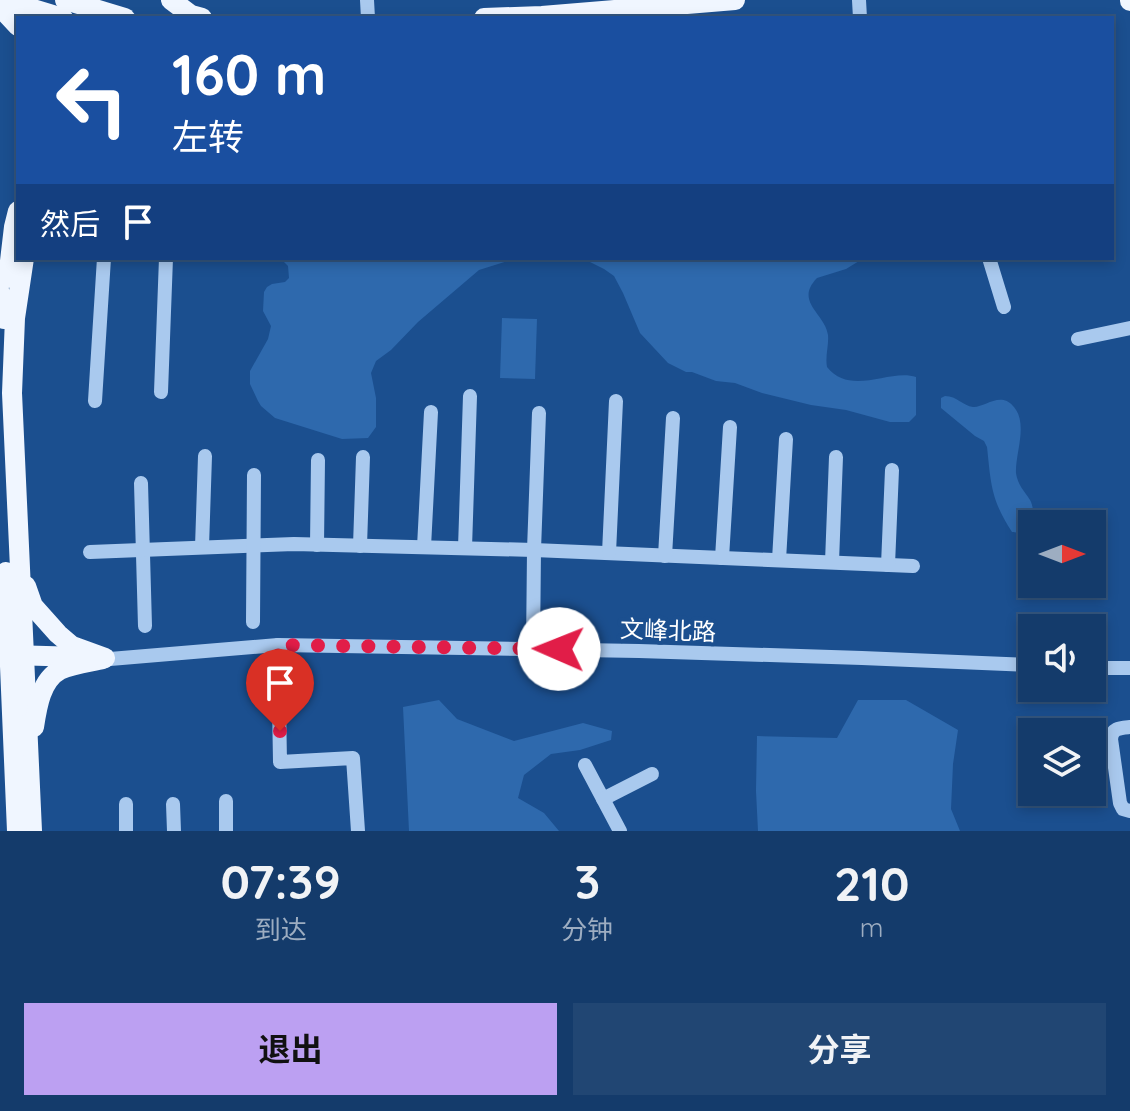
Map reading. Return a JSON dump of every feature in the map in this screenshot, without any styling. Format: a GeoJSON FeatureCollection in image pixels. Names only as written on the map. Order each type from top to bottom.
{"type":"FeatureCollection","features":[{"type":"Feature","properties":{"kind":"main road"},"geometry":{"type":"LineString","coordinates":[[3,0],[56,16]]}},
{"type":"Feature","properties":{"kind":"main road"},"geometry":{"type":"LineString","coordinates":[[65,0],[119,16]]}},
{"type":"Feature","properties":{"kind":"main road"},"geometry":{"type":"LineString","coordinates":[[171,0],[195,16]]}},
{"type":"Feature","properties":{"kind":"main road"},"geometry":{"type":"LineString","coordinates":[[495,16],[541,8],[735,0]]}},
{"type":"Feature","properties":{"kind":"main road"},"geometry":{"type":"LineString","coordinates":[[0,7],[16,24]]}},
{"type":"Feature","properties":{"kind":"main road"},"geometry":{"type":"LineString","coordinates":[[0,389],[4,319],[16,219]]}},
{"type":"Feature","properties":{"kind":"main road"},"geometry":{"type":"LineString","coordinates":[[24,260],[15,318],[9,574],[58,634],[72,646],[106,659]]}},
{"type":"Feature","properties":{"kind":"main road"},"geometry":{"type":"LineString","coordinates":[[0,293],[4,319]]}},
{"type":"Feature","properties":{"kind":"main road"},"geometry":{"type":"LineString","coordinates":[[0,400],[11,662],[21,765],[32,831]]}},
{"type":"Feature","properties":{"kind":"main road"},"geometry":{"type":"LineString","coordinates":[[11,662],[106,659]]}},
{"type":"Feature","properties":{"kind":"main road"},"geometry":{"type":"LineString","coordinates":[[17,831],[21,765],[48,680],[60,670],[106,659]]}},
{"type":"Feature","properties":{"kind":"main road"},"geometry":{"type":"LineString","coordinates":[[0,728],[21,765]]}},
{"type":"Feature","properties":{"kind":"street"},"geometry":{"type":"LineString","coordinates":[[95,401],[104,260]]}},
{"type":"Feature","properties":{"kind":"street"},"geometry":{"type":"LineString","coordinates":[[161,392],[166,260]]}},
{"type":"Feature","properties":{"kind":"street"},"geometry":{"type":"LineString","coordinates":[[990,260],[1004,307]]}},
{"type":"Feature","properties":{"kind":"street"},"geometry":{"type":"LineString","coordinates":[[1078,339],[1130,328]]}},
{"type":"Feature","properties":{"kind":"street"},"geometry":{"type":"LineString","coordinates":[[465,548],[470,396]]}},
{"type":"Feature","properties":{"kind":"street"},"geometry":{"type":"LineString","coordinates":[[609,553],[616,401]]}},
{"type":"Feature","properties":{"kind":"street"},"geometry":{"type":"LineString","coordinates":[[424,547],[431,412]]}},
{"type":"Feature","properties":{"kind":"street"},"geometry":{"type":"LineString","coordinates":[[533,649],[539,413]]}},
{"type":"Feature","properties":{"kind":"street"},"geometry":{"type":"LineString","coordinates":[[665,556],[673,418]]}},
{"type":"Feature","properties":{"kind":"street"},"geometry":{"type":"LineString","coordinates":[[722,558],[730,427]]}},
{"type":"Feature","properties":{"kind":"street"},"geometry":{"type":"LineString","coordinates":[[779,560],[786,439]]}},
{"type":"Feature","properties":{"kind":"street"},"geometry":{"type":"LineString","coordinates":[[202,547],[205,456]]}},
{"type":"Feature","properties":{"kind":"street"},"geometry":{"type":"LineString","coordinates":[[360,546],[363,457]]}},
{"type":"Feature","properties":{"kind":"street"},"geometry":{"type":"LineString","coordinates":[[832,562],[836,457]]}},
{"type":"Feature","properties":{"kind":"street"},"geometry":{"type":"LineString","coordinates":[[317,545],[318,460]]}},
{"type":"Feature","properties":{"kind":"street"},"geometry":{"type":"LineString","coordinates":[[888,565],[892,470]]}},
{"type":"Feature","properties":{"kind":"street"},"geometry":{"type":"LineString","coordinates":[[253,622],[254,475]]}},
{"type":"Feature","properties":{"kind":"street"},"geometry":{"type":"LineString","coordinates":[[141,483],[145,626]]}},
{"type":"Feature","properties":{"kind":"street"},"geometry":{"type":"LineString","coordinates":[[90,552],[317,545],[534,550],[913,566]]}},
{"type":"Feature","properties":{"kind":"street"},"geometry":{"type":"LineString","coordinates":[[278,645],[280,762],[353,758],[358,831]]}},
{"type":"Feature","properties":{"kind":"street","name":"文峰北路"},"geometry":{"type":"LineString","coordinates":[[106,659],[278,645],[533,649],[1018,664]]}},
{"type":"Feature","properties":{"kind":"street"},"geometry":{"type":"LineString","coordinates":[[1106,668],[1130,668]]}},
{"type":"Feature","properties":{"kind":"street"},"geometry":{"type":"LineString","coordinates":[[1130,727],[1118,728],[1111,739],[1120,803],[1123,809],[1130,811]]}},
{"type":"Feature","properties":{"kind":"street"},"geometry":{"type":"LineString","coordinates":[[585,765],[620,831]]}},
{"type":"Feature","properties":{"kind":"street"},"geometry":{"type":"LineString","coordinates":[[603,799],[652,774]]}},
{"type":"Feature","properties":{"kind":"street"},"geometry":{"type":"LineString","coordinates":[[226,801],[226,831]]}},
{"type":"Feature","properties":{"kind":"street"},"geometry":{"type":"LineString","coordinates":[[126,804],[126,831]]}},
{"type":"Feature","properties":{"kind":"street"},"geometry":{"type":"LineString","coordinates":[[173,804],[174,831]]}},
{"type":"Feature","properties":{"kind":"shaded area"},"geometry":{"type":"Polygon","coordinates":[[[282,260],[511,260],[479,270],[376,361],[371,373],[376,398],[376,427],[368,438],[342,439],[275,418],[261,406],[250,384],[250,371],[268,339],[271,326],[263,311],[264,292],[272,284],[285,282],[289,278],[288,266],[282,260]]]}},
{"type":"Feature","properties":{"kind":"shaded area"},"geometry":{"type":"Polygon","coordinates":[[[586,260],[861,260],[846,269],[817,278],[811,286],[810,301],[828,335],[827,367],[847,380],[906,375],[916,377],[916,415],[909,422],[890,422],[686,372],[668,363],[640,333],[614,276],[586,260]]]}},
{"type":"Feature","properties":{"kind":"shaded area"},"geometry":{"type":"Polygon","coordinates":[[[502,318],[537,319],[535,379],[500,378],[502,318]]]}},
{"type":"Feature","properties":{"kind":"shaded area"},"geometry":{"type":"Polygon","coordinates":[[[941,398],[953,398],[973,407],[1003,400],[1018,413],[1021,429],[1016,473],[1033,510],[1018,510],[1018,533],[1012,532],[1000,510],[993,491],[984,441],[941,408],[941,398]]]}},
{"type":"Feature","properties":{"kind":"shaded area"},"geometry":{"type":"Polygon","coordinates":[[[439,700],[457,719],[514,741],[583,723],[612,731],[611,740],[580,750],[551,754],[524,775],[518,798],[544,813],[559,831],[409,831],[403,707],[439,700]]]}},
{"type":"Feature","properties":{"kind":"shaded area"},"geometry":{"type":"Polygon","coordinates":[[[858,700],[906,700],[958,730],[951,809],[960,831],[758,831],[757,736],[837,738],[858,700]]]}},
{"type":"Feature","properties":{"kind":"route"},"geometry":{"type":"LineString","coordinates":[[280,731],[278,645],[559,649]]}}]}
